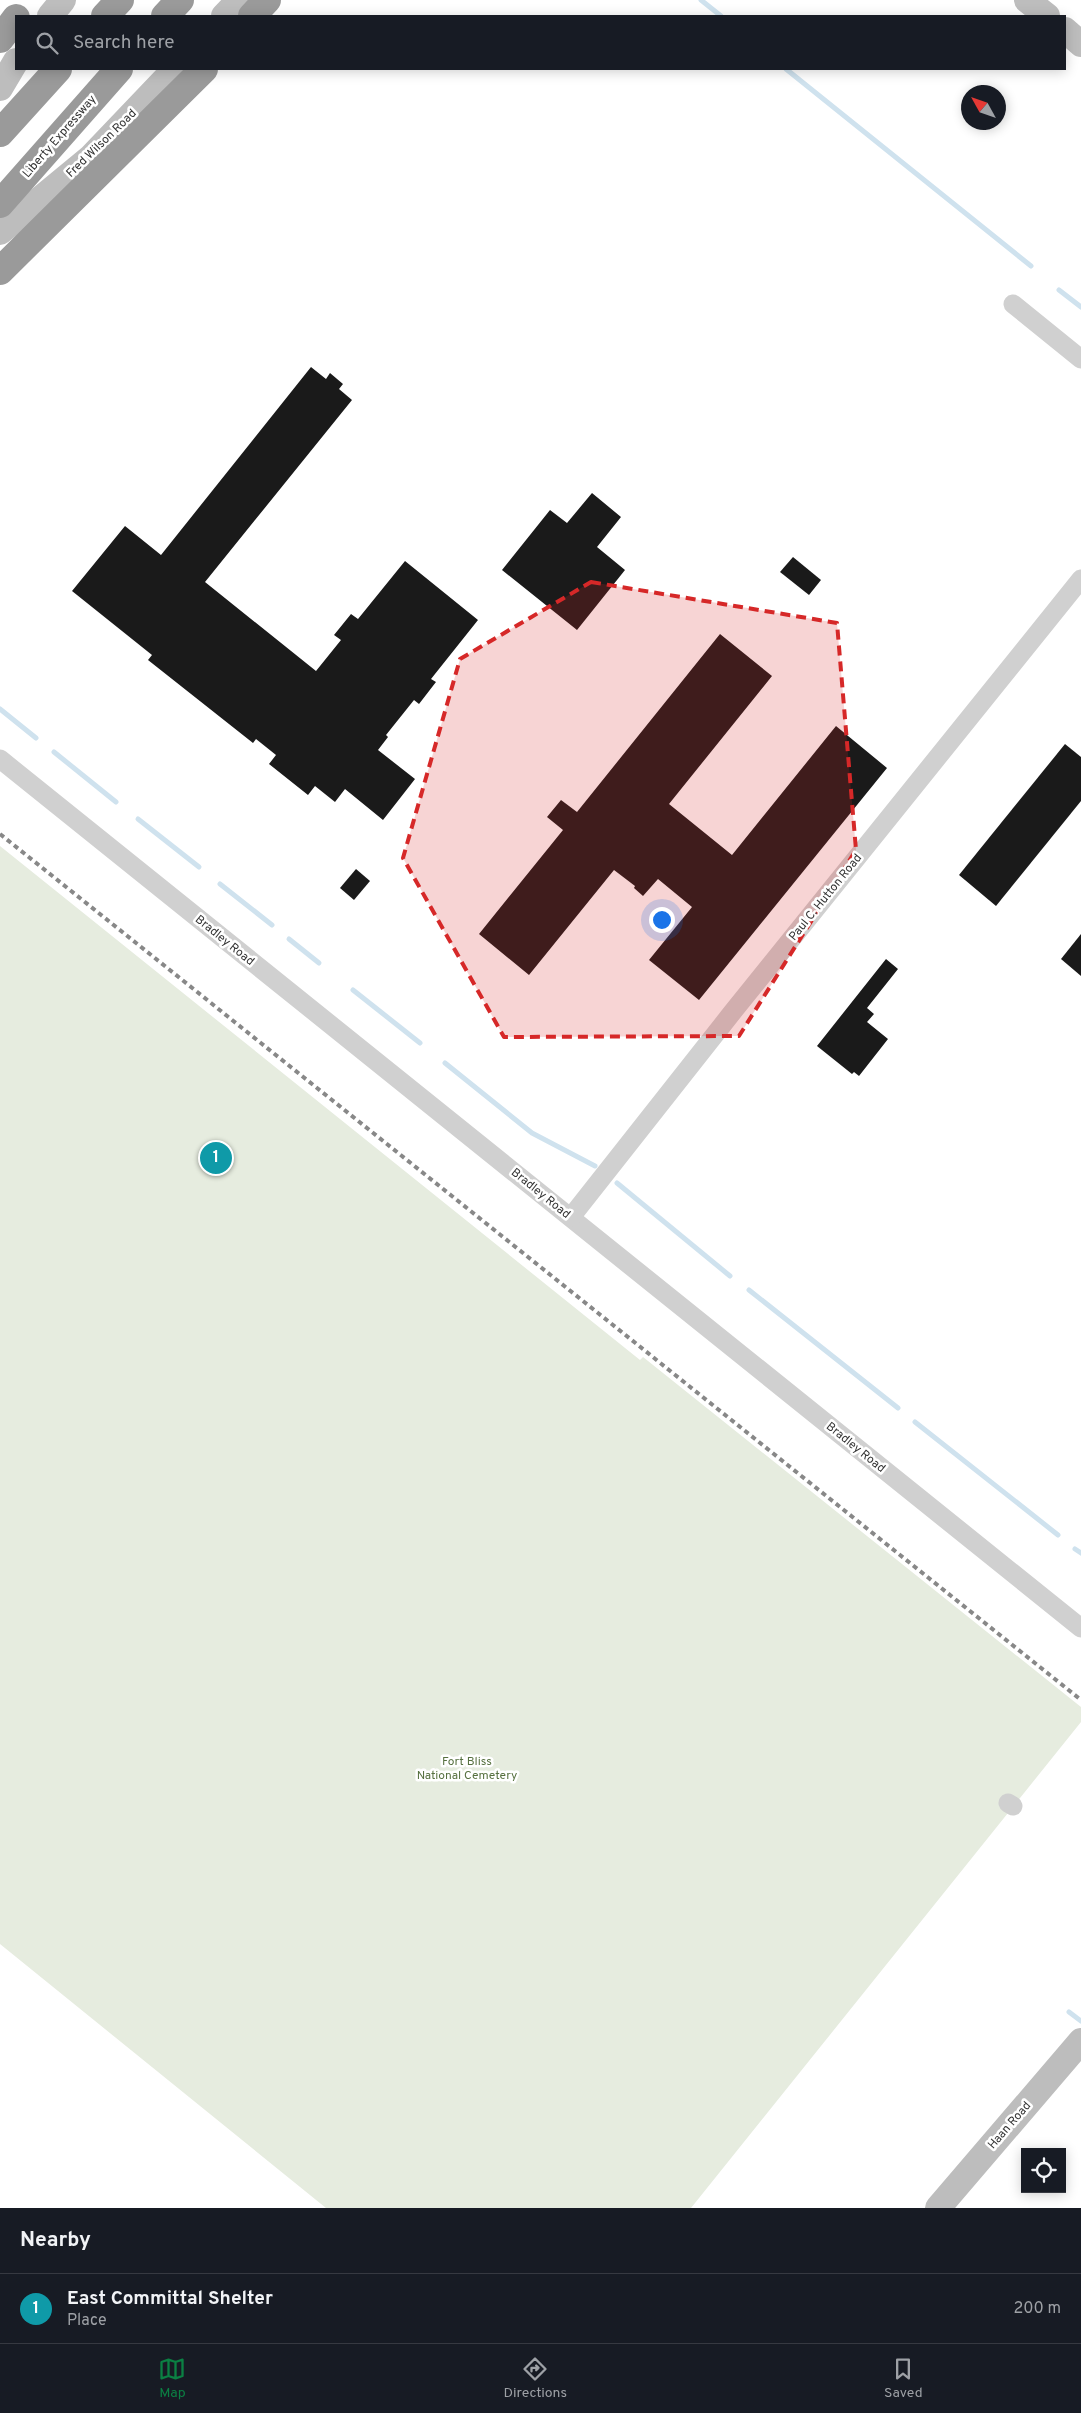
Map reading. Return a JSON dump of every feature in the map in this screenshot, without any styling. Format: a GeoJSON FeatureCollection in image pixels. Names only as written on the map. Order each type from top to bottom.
{"type":"FeatureCollection","features":[{"type":"Feature","properties":{"kind":"highway"},"geometry":{"type":"LineString","coordinates":[[19,15],[31,0]]}},
{"type":"Feature","properties":{"kind":"highway"},"geometry":{"type":"LineString","coordinates":[[106,15],[120,0]]}},
{"type":"Feature","properties":{"kind":"highway"},"geometry":{"type":"LineString","coordinates":[[167,15],[180,0]]}},
{"type":"Feature","properties":{"kind":"highway"},"geometry":{"type":"LineString","coordinates":[[253,15],[267,0]]}},
{"type":"Feature","properties":{"kind":"highway"},"geometry":{"type":"LineString","coordinates":[[0,39],[15,20]]}},
{"type":"Feature","properties":{"kind":"highway"},"geometry":{"type":"LineString","coordinates":[[0,133],[57,70]]}},
{"type":"Feature","properties":{"kind":"highway","name":"Liberty Expressway"},"geometry":{"type":"LineString","coordinates":[[0,204],[118,70]]}},
{"type":"Feature","properties":{"kind":"highway"},"geometry":{"type":"LineString","coordinates":[[3,268],[203,70]]}},
{"type":"Feature","properties":{"kind":"main road"},"geometry":{"type":"LineString","coordinates":[[51,15],[63,0]]}},
{"type":"Feature","properties":{"kind":"main road"},"geometry":{"type":"LineString","coordinates":[[225,15],[239,0]]}},
{"type":"Feature","properties":{"kind":"main road"},"geometry":{"type":"LineString","coordinates":[[1027,0],[1046,15]]}},
{"type":"Feature","properties":{"kind":"main road"},"geometry":{"type":"LineString","coordinates":[[1066,31],[1081,44]]}},
{"type":"Feature","properties":{"kind":"main road"},"geometry":{"type":"LineString","coordinates":[[0,88],[15,63]]}},
{"type":"Feature","properties":{"kind":"main road","name":"Fred Wilson Road"},"geometry":{"type":"LineString","coordinates":[[0,232],[91,157],[174,70]]}},
{"type":"Feature","properties":{"kind":"main road","name":"Haan Road"},"geometry":{"type":"LineString","coordinates":[[938,2208],[1081,2041]]}},
{"type":"Feature","properties":{"kind":"street"},"geometry":{"type":"LineString","coordinates":[[1013,304],[1081,359]]}},
{"type":"Feature","properties":{"kind":"street","name":"Paul C. Hutton Road"},"geometry":{"type":"LineString","coordinates":[[571,1217],[731,1014],[1081,579]]}},
{"type":"Feature","properties":{"kind":"street","name":"Bradley Road"},"geometry":{"type":"LineString","coordinates":[[0,759],[1081,1628]]}},
{"type":"Feature","properties":{"kind":"highlighted area"},"geometry":{"type":"Polygon","coordinates":[[[591,582],[837,623],[856,850],[739,1036],[504,1037],[403,858],[460,659],[591,582]]]}},
{"type":"Feature","properties":{"kind":"green space","name":"Fort Bliss National Cemetery"},"geometry":{"type":"Polygon","coordinates":[[[0,846],[640,1360],[643,1357],[1081,1707],[1081,1722],[691,2208],[326,2208],[0,1944],[0,846]]]}},
{"type":"Feature","properties":{"kind":"building"},"geometry":{"type":"Polygon","coordinates":[[[311,367],[326,379],[330,373],[343,384],[339,389],[352,400],[205,582],[316,671],[341,640],[334,635],[351,614],[358,619],[405,561],[478,620],[431,679],[436,682],[419,704],[414,700],[386,735],[388,737],[378,750],[415,779],[383,820],[345,789],[335,802],[315,786],[308,795],[269,764],[276,755],[256,739],[253,743],[148,660],[152,655],[72,591],[125,526],[161,555],[311,367]]]}},
{"type":"Feature","properties":{"kind":"building"},"geometry":{"type":"Polygon","coordinates":[[[592,493],[621,517],[597,547],[625,570],[577,630],[502,570],[550,510],[567,523],[592,493]]]}},
{"type":"Feature","properties":{"kind":"building"},"geometry":{"type":"Polygon","coordinates":[[[793,557],[821,580],[809,595],[780,572],[793,557]]]}},
{"type":"Feature","properties":{"kind":"building"},"geometry":{"type":"Polygon","coordinates":[[[720,634],[772,676],[669,804],[732,855],[836,726],[887,768],[699,1000],[649,960],[692,907],[658,879],[643,896],[634,888],[635,886],[614,870],[529,975],[479,934],[563,830],[547,817],[561,800],[577,812],[720,634]]]}},
{"type":"Feature","properties":{"kind":"building"},"geometry":{"type":"Polygon","coordinates":[[[1065,744],[1081,757],[1081,801],[996,906],[959,875],[1065,744]]]}},
{"type":"Feature","properties":{"kind":"building"},"geometry":{"type":"Polygon","coordinates":[[[356,869],[370,881],[354,900],[340,888],[356,869]]]}},
{"type":"Feature","properties":{"kind":"building"},"geometry":{"type":"Polygon","coordinates":[[[1081,934],[1081,976],[1061,959],[1081,934]]]}},
{"type":"Feature","properties":{"kind":"building"},"geometry":{"type":"Polygon","coordinates":[[[886,959],[898,969],[867,1008],[874,1014],[867,1022],[888,1039],[859,1076],[854,1072],[852,1074],[817,1046],[886,959]]]}},
{"type":"Feature","properties":{"kind":"building"},"geometry":{"type":"Polygon","coordinates":[[[215,1141],[232,1155],[218,1174],[200,1161],[215,1141]]]}},
{"type":"Feature","properties":{"kind":"waterway"},"geometry":{"type":"LineString","coordinates":[[701,0],[720,15]]}},
{"type":"Feature","properties":{"kind":"waterway"},"geometry":{"type":"LineString","coordinates":[[787,70],[1031,266]]}},
{"type":"Feature","properties":{"kind":"waterway"},"geometry":{"type":"LineString","coordinates":[[1059,290],[1081,307]]}},
{"type":"Feature","properties":{"kind":"waterway"},"geometry":{"type":"LineString","coordinates":[[0,709],[36,738]]}},
{"type":"Feature","properties":{"kind":"waterway"},"geometry":{"type":"LineString","coordinates":[[54,752],[116,802]]}},
{"type":"Feature","properties":{"kind":"waterway"},"geometry":{"type":"LineString","coordinates":[[138,819],[199,867]]}},
{"type":"Feature","properties":{"kind":"waterway"},"geometry":{"type":"LineString","coordinates":[[220,884],[272,925]]}},
{"type":"Feature","properties":{"kind":"waterway"},"geometry":{"type":"LineString","coordinates":[[289,939],[319,963]]}},
{"type":"Feature","properties":{"kind":"waterway"},"geometry":{"type":"LineString","coordinates":[[353,990],[420,1043]]}},
{"type":"Feature","properties":{"kind":"waterway"},"geometry":{"type":"LineString","coordinates":[[445,1063],[532,1133],[595,1166]]}},
{"type":"Feature","properties":{"kind":"waterway"},"geometry":{"type":"LineString","coordinates":[[617,1183],[730,1276]]}},
{"type":"Feature","properties":{"kind":"waterway"},"geometry":{"type":"LineString","coordinates":[[749,1290],[898,1408]]}},
{"type":"Feature","properties":{"kind":"waterway"},"geometry":{"type":"LineString","coordinates":[[915,1422],[1058,1535]]}},
{"type":"Feature","properties":{"kind":"waterway"},"geometry":{"type":"LineString","coordinates":[[1075,1549],[1081,1553]]}},
{"type":"Feature","properties":{"kind":"waterway"},"geometry":{"type":"LineString","coordinates":[[1069,2012],[1081,2021]]}},
{"type":"Feature","properties":{"kind":"railway"},"geometry":{"type":"LineString","coordinates":[[0,834],[1081,1700]]}},
{"type":"Feature","properties":{"kind":"place","name":"East Committal Shelter"},"geometry":{"type":"Point","coordinates":[216,1158]}}]}
